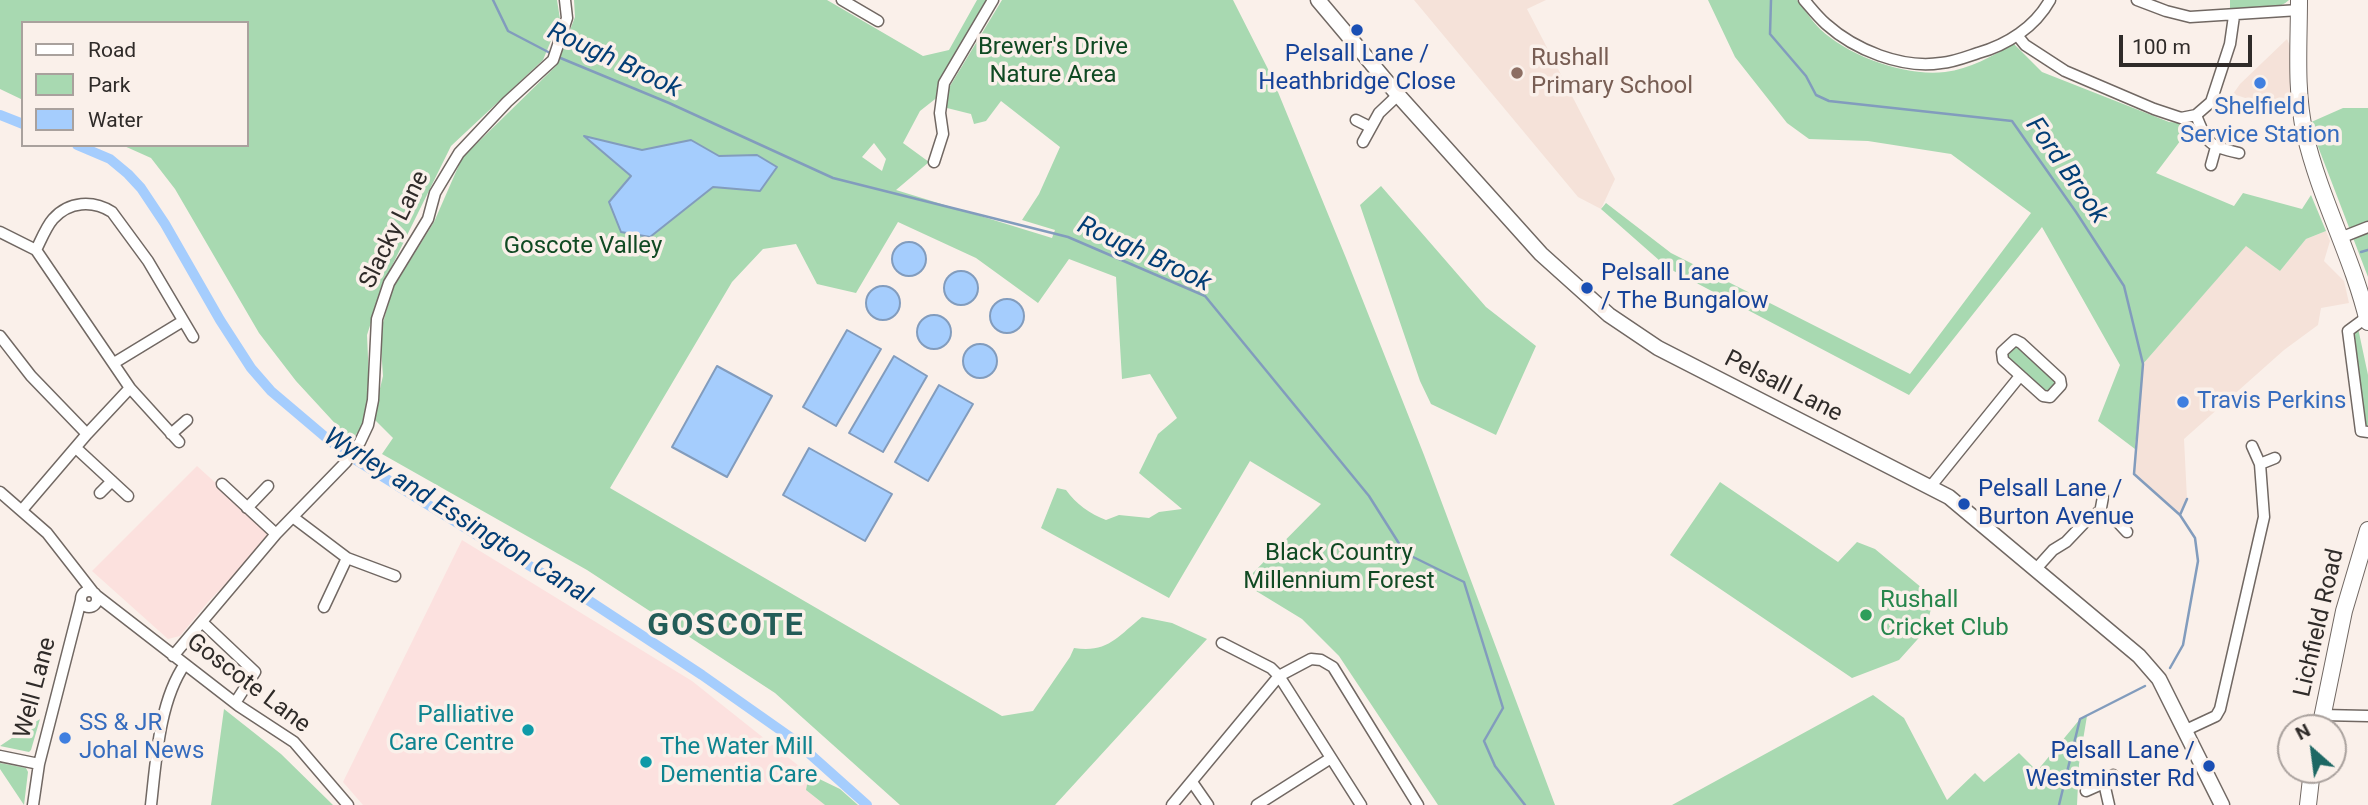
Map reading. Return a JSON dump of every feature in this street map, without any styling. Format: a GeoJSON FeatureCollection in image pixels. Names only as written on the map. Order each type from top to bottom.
{"type":"FeatureCollection","features":[{"type":"Feature","properties":{"kind":"highway"},"geometry":{"type":"LineString","coordinates":[[2299,5],[2300,108],[2304,133],[2317,180],[2340,238],[2367,320]]}},
{"type":"Feature","properties":{"kind":"highway","name":"Lichfield Road"},"geometry":{"type":"LineString","coordinates":[[2323,714],[2344,611],[2368,530]]}},
{"type":"Feature","properties":{"kind":"highway"},"geometry":{"type":"LineString","coordinates":[[2302,805],[2308,784]]}},
{"type":"Feature","properties":{"kind":"highway"},"geometry":{"type":"LineString","coordinates":[[2308,805],[2310,784]]}},
{"type":"Feature","properties":{"kind":"main road","name":"Pelsall Lane"},"geometry":{"type":"LineString","coordinates":[[1318,0],[1541,254],[1609,315],[1670,355],[1931,486],[1967,511],[2139,656],[2159,679],[2222,805]]}},
{"type":"Feature","properties":{"kind":"street","name":"Slacky Lane"},"geometry":{"type":"LineString","coordinates":[[173,656],[276,534],[346,462],[357,446],[368,425],[373,400],[377,319],[389,283],[428,219],[435,193],[458,153],[553,61],[567,18],[565,0]]}},
{"type":"Feature","properties":{"kind":"street"},"geometry":{"type":"LineString","coordinates":[[842,0],[878,21]]}},
{"type":"Feature","properties":{"kind":"street"},"geometry":{"type":"LineString","coordinates":[[934,162],[943,134],[940,113],[944,83],[993,0]]}},
{"type":"Feature","properties":{"kind":"street"},"geometry":{"type":"LineString","coordinates":[[1804,0],[1825,24],[1849,41],[1881,56],[1915,63],[1940,64],[1996,48],[2035,21],[2050,0]]}},
{"type":"Feature","properties":{"kind":"street"},"geometry":{"type":"LineString","coordinates":[[2137,0],[2190,17],[2234,16],[2299,5]]}},
{"type":"Feature","properties":{"kind":"street"},"geometry":{"type":"LineString","coordinates":[[2017,35],[2025,45],[2065,71],[2154,110],[2180,118],[2196,115],[2211,102],[2230,44],[2234,16]]}},
{"type":"Feature","properties":{"kind":"street"},"geometry":{"type":"LineString","coordinates":[[1363,142],[1378,113],[1398,94]]}},
{"type":"Feature","properties":{"kind":"street"},"geometry":{"type":"LineString","coordinates":[[2196,115],[2206,138],[2216,147],[2239,153]]}},
{"type":"Feature","properties":{"kind":"street"},"geometry":{"type":"LineString","coordinates":[[1356,120],[1370,127]]}},
{"type":"Feature","properties":{"kind":"street"},"geometry":{"type":"LineString","coordinates":[[2211,164],[2216,147]]}},
{"type":"Feature","properties":{"kind":"street"},"geometry":{"type":"LineString","coordinates":[[36,250],[53,219],[68,208],[85,204],[105,207],[112,212],[148,261],[193,337]]}},
{"type":"Feature","properties":{"kind":"street"},"geometry":{"type":"LineString","coordinates":[[2340,238],[2368,227]]}},
{"type":"Feature","properties":{"kind":"street"},"geometry":{"type":"LineString","coordinates":[[0,232],[36,250],[130,387],[175,438],[187,420]]}},
{"type":"Feature","properties":{"kind":"street"},"geometry":{"type":"LineString","coordinates":[[2367,320],[2348,331],[2361,431],[2368,432]]}},
{"type":"Feature","properties":{"kind":"street"},"geometry":{"type":"LineString","coordinates":[[114,363],[183,321]]}},
{"type":"Feature","properties":{"kind":"street"},"geometry":{"type":"LineString","coordinates":[[0,336],[31,376],[87,434]]}},
{"type":"Feature","properties":{"kind":"street"},"geometry":{"type":"LineString","coordinates":[[2015,341],[2021,343],[2060,379],[2061,386],[2050,397],[2046,397],[2020,376],[2002,356],[2002,352],[2015,341]]}},
{"type":"Feature","properties":{"kind":"street"},"geometry":{"type":"LineString","coordinates":[[1931,486],[2020,376]]}},
{"type":"Feature","properties":{"kind":"street"},"geometry":{"type":"LineString","coordinates":[[22,510],[130,387]]}},
{"type":"Feature","properties":{"kind":"street"},"geometry":{"type":"LineString","coordinates":[[2186,730],[2216,716],[2220,709],[2263,524],[2260,464],[2252,446]]}},
{"type":"Feature","properties":{"kind":"street"},"geometry":{"type":"LineString","coordinates":[[76,447],[128,496]]}},
{"type":"Feature","properties":{"kind":"street"},"geometry":{"type":"LineString","coordinates":[[2260,464],[2275,458]]}},
{"type":"Feature","properties":{"kind":"street"},"geometry":{"type":"LineString","coordinates":[[100,493],[112,481]]}},
{"type":"Feature","properties":{"kind":"street"},"geometry":{"type":"LineString","coordinates":[[222,484],[276,534]]}},
{"type":"Feature","properties":{"kind":"street"},"geometry":{"type":"LineString","coordinates":[[247,508],[268,485]]}},
{"type":"Feature","properties":{"kind":"street"},"geometry":{"type":"LineString","coordinates":[[0,492],[57,544],[77,573],[89,600]]}},
{"type":"Feature","properties":{"kind":"street"},"geometry":{"type":"LineString","coordinates":[[2101,513],[2103,497]]}},
{"type":"Feature","properties":{"kind":"street"},"geometry":{"type":"LineString","coordinates":[[2035,570],[2092,515],[2101,513],[2114,518],[2127,532]]}},
{"type":"Feature","properties":{"kind":"street"},"geometry":{"type":"LineString","coordinates":[[294,518],[347,558],[396,576]]}},
{"type":"Feature","properties":{"kind":"street"},"geometry":{"type":"LineString","coordinates":[[324,607],[347,558]]}},
{"type":"Feature","properties":{"kind":"street","name":"Goscote Lane"},"geometry":{"type":"LineString","coordinates":[[89,600],[112,607],[234,703],[293,742],[348,805]]}},
{"type":"Feature","properties":{"kind":"street","name":"Well Lane"},"geometry":{"type":"LineString","coordinates":[[33,805],[38,764],[76,613],[89,600]]}},
{"type":"Feature","properties":{"kind":"street"},"geometry":{"type":"LineString","coordinates":[[202,622],[254,672],[234,703]]}},
{"type":"Feature","properties":{"kind":"street"},"geometry":{"type":"LineString","coordinates":[[1222,643],[1271,668],[1279,676],[1361,805]]}},
{"type":"Feature","properties":{"kind":"street"},"geometry":{"type":"LineString","coordinates":[[1172,805],[1279,676],[1311,659],[1321,660],[1333,667],[1418,805]]}},
{"type":"Feature","properties":{"kind":"street"},"geometry":{"type":"LineString","coordinates":[[150,805],[158,744],[174,680],[185,664]]}},
{"type":"Feature","properties":{"kind":"street"},"geometry":{"type":"LineString","coordinates":[[2347,719],[2368,716]]}},
{"type":"Feature","properties":{"kind":"street"},"geometry":{"type":"LineString","coordinates":[[0,756],[38,764]]}},
{"type":"Feature","properties":{"kind":"street"},"geometry":{"type":"LineString","coordinates":[[1258,805],[1331,758]]}},
{"type":"Feature","properties":{"kind":"street"},"geometry":{"type":"LineString","coordinates":[[2086,791],[2108,779],[2109,805]]}},
{"type":"Feature","properties":{"kind":"street"},"geometry":{"type":"LineString","coordinates":[[1192,782],[1208,805]]}},
{"type":"Feature","properties":{"kind":"shaded area","name":"Rushall Primary School"},"geometry":{"type":"Polygon","coordinates":[[[1414,0],[1546,0],[1527,9],[1615,179],[1601,209],[1578,197],[1414,0]]]}},
{"type":"Feature","properties":{"kind":"shaded area"},"geometry":{"type":"Polygon","coordinates":[[[2287,39],[2293,53],[2294,114],[2233,94],[2240,84],[2287,39]]]}},
{"type":"Feature","properties":{"kind":"shaded area","name":"Travis Perkins"},"geometry":{"type":"Polygon","coordinates":[[[2326,231],[2330,241],[2324,261],[2344,281],[2349,303],[2321,308],[2318,325],[2284,350],[2184,439],[2187,499],[2180,515],[2134,474],[2143,364],[2246,245],[2280,271],[2306,239],[2326,231]]]}},
{"type":"Feature","properties":{"kind":"shaded area"},"geometry":{"type":"Polygon","coordinates":[[[197,466],[273,535],[208,602],[180,636],[168,639],[92,571],[197,466]]]}},
{"type":"Feature","properties":{"kind":"shaded area"},"geometry":{"type":"Polygon","coordinates":[[[462,540],[692,681],[809,774],[806,790],[825,805],[363,805],[343,782],[462,540]]]}},
{"type":"Feature","properties":{"kind":"green space"},"geometry":{"type":"Polygon","coordinates":[[[0,0],[557,0],[560,19],[543,60],[451,146],[384,282],[367,335],[370,402],[362,429],[356,434],[354,444],[296,381],[259,333],[175,189],[151,158],[126,147],[248,147],[248,21],[21,21],[21,99],[0,89],[0,0]]]}},
{"type":"Feature","properties":{"kind":"green space"},"geometry":{"type":"Polygon","coordinates":[[[574,0],[827,0],[923,56],[949,50],[977,0],[987,0],[939,96],[920,111],[903,143],[929,162],[896,190],[1052,238],[1055,230],[1022,220],[1039,194],[1060,147],[1001,101],[986,121],[974,124],[971,114],[943,107],[947,91],[1002,0],[1233,0],[1271,75],[1346,258],[1424,455],[1555,805],[1438,805],[1339,656],[1302,619],[1243,583],[1321,504],[1250,461],[1169,598],[1041,528],[1057,488],[1066,490],[1084,508],[1106,520],[1119,515],[1149,518],[1159,512],[1182,509],[1139,473],[1158,434],[1177,418],[1150,374],[1122,379],[1116,277],[1069,259],[1038,303],[976,258],[898,222],[856,293],[817,284],[796,244],[763,249],[732,282],[610,488],[1002,716],[1033,711],[1074,648],[1104,646],[1142,617],[1172,623],[1207,639],[1055,805],[900,805],[775,693],[587,570],[382,454],[393,438],[373,418],[383,376],[380,333],[393,288],[434,222],[462,158],[556,66],[575,17],[574,0]],[[874,143],[862,157],[882,171],[886,159],[874,143]]]}},
{"type":"Feature","properties":{"kind":"green space"},"geometry":{"type":"Polygon","coordinates":[[[1708,0],[1797,0],[1820,29],[1846,48],[1878,62],[1913,71],[1930,73],[1963,68],[2014,44],[2042,72],[2169,122],[2193,124],[2156,173],[2234,206],[2243,193],[2302,209],[2311,195],[2326,231],[2306,239],[2280,271],[2246,246],[2143,364],[2135,449],[2098,421],[2120,365],[2042,227],[1909,395],[1668,268],[1601,209],[1606,203],[1671,253],[1910,374],[2031,213],[1951,154],[1868,141],[1809,139],[1787,123],[1735,57],[1708,0]]]}},
{"type":"Feature","properties":{"kind":"green space"},"geometry":{"type":"Polygon","coordinates":[[[2230,0],[2289,0],[2269,9],[2230,10],[2230,0]]]}},
{"type":"Feature","properties":{"kind":"green space"},"geometry":{"type":"Polygon","coordinates":[[[2343,108],[2368,108],[2368,277],[2309,123],[2343,108]]]}},
{"type":"Feature","properties":{"kind":"green space"},"geometry":{"type":"Polygon","coordinates":[[[1381,186],[1486,307],[1536,346],[1496,435],[1431,404],[1420,381],[1360,205],[1381,186]]]}},
{"type":"Feature","properties":{"kind":"green space"},"geometry":{"type":"Polygon","coordinates":[[[2358,328],[2368,375],[2368,430],[2365,425],[2353,334],[2358,328]]]}},
{"type":"Feature","properties":{"kind":"green space"},"geometry":{"type":"Polygon","coordinates":[[[2013,346],[2019,346],[2057,381],[2048,393],[2007,360],[2006,351],[2013,346]]]}},
{"type":"Feature","properties":{"kind":"green space"},"geometry":{"type":"Polygon","coordinates":[[[1720,482],[1838,562],[1857,542],[1875,549],[1934,598],[1925,631],[1899,660],[1852,678],[1670,555],[1720,482]]]}},
{"type":"Feature","properties":{"kind":"green space"},"geometry":{"type":"Polygon","coordinates":[[[1873,695],[1904,718],[1947,800],[1975,773],[1984,782],[2019,753],[2037,771],[2080,719],[2087,716],[2079,764],[2077,805],[1672,805],[1873,695]]]}},
{"type":"Feature","properties":{"kind":"green space"},"geometry":{"type":"Polygon","coordinates":[[[224,709],[281,754],[333,805],[211,805],[224,709]]]}},
{"type":"Feature","properties":{"kind":"green space"},"geometry":{"type":"Polygon","coordinates":[[[40,719],[29,752],[0,746],[40,719]]]}},
{"type":"Feature","properties":{"kind":"green space"},"geometry":{"type":"Polygon","coordinates":[[[0,763],[26,768],[28,772],[24,805],[0,769],[0,763]]]}},
{"type":"Feature","properties":{"kind":"green space"},"geometry":{"type":"Polygon","coordinates":[[[809,774],[840,789],[858,805],[825,805],[806,790],[809,774]]]}},
{"type":"Feature","properties":{"kind":"water"},"geometry":{"type":"Polygon","coordinates":[[[584,136],[642,150],[691,140],[719,156],[757,155],[777,167],[760,191],[713,187],[650,237],[621,232],[609,202],[631,176],[584,136]]]}},
{"type":"Feature","properties":{"kind":"water"},"geometry":{"type":"Polygon","coordinates":[[[909,242],[921,247],[926,259],[921,271],[909,276],[897,271],[892,259],[897,247],[909,242]]]}},
{"type":"Feature","properties":{"kind":"water"},"geometry":{"type":"Polygon","coordinates":[[[961,271],[973,276],[978,288],[973,300],[961,305],[949,300],[944,288],[949,276],[961,271]]]}},
{"type":"Feature","properties":{"kind":"water"},"geometry":{"type":"Polygon","coordinates":[[[883,286],[895,291],[900,303],[895,315],[883,320],[871,315],[866,303],[871,291],[883,286]]]}},
{"type":"Feature","properties":{"kind":"water"},"geometry":{"type":"Polygon","coordinates":[[[1007,299],[1019,304],[1024,316],[1019,328],[1007,333],[995,328],[990,316],[995,304],[1007,299]]]}},
{"type":"Feature","properties":{"kind":"water"},"geometry":{"type":"Polygon","coordinates":[[[934,315],[946,320],[951,332],[946,344],[934,349],[922,344],[917,332],[922,320],[934,315]]]}},
{"type":"Feature","properties":{"kind":"water"},"geometry":{"type":"Polygon","coordinates":[[[847,330],[881,349],[836,426],[803,407],[847,330]]]}},
{"type":"Feature","properties":{"kind":"water"},"geometry":{"type":"Polygon","coordinates":[[[980,344],[992,349],[997,361],[992,373],[980,378],[968,373],[963,361],[968,349],[980,344]]]}},
{"type":"Feature","properties":{"kind":"water"},"geometry":{"type":"Polygon","coordinates":[[[894,356],[927,376],[883,452],[849,433],[894,356]]]}},
{"type":"Feature","properties":{"kind":"water"},"geometry":{"type":"Polygon","coordinates":[[[717,366],[772,396],[727,477],[672,447],[717,366]]]}},
{"type":"Feature","properties":{"kind":"water"},"geometry":{"type":"Polygon","coordinates":[[[939,385],[973,404],[928,481],[895,462],[939,385]]]}},
{"type":"Feature","properties":{"kind":"water"},"geometry":{"type":"Polygon","coordinates":[[[809,448],[892,494],[865,541],[783,495],[809,448]]]}},
{"type":"Feature","properties":{"kind":"waterway","name":"Rough Brook"},"geometry":{"type":"LineString","coordinates":[[493,0],[508,31],[552,54]]}},
{"type":"Feature","properties":{"kind":"waterway","name":"Ford Brook"},"geometry":{"type":"LineString","coordinates":[[1771,0],[1770,34],[1806,76],[1816,95],[1829,101],[2012,121],[2124,286],[2143,364],[2134,474],[2180,515]]}},
{"type":"Feature","properties":{"kind":"waterway","name":"Rough Brook"},"geometry":{"type":"LineString","coordinates":[[558,57],[669,103],[833,178],[1068,237],[1205,296],[1369,496],[1405,553],[1464,582],[1503,708],[1484,741],[1495,766],[1525,805]]}},
{"type":"Feature","properties":{"kind":"waterway","name":"Wyrley and Essington Canal"},"geometry":{"type":"LineString","coordinates":[[0,115],[21,123]]}},
{"type":"Feature","properties":{"kind":"waterway","name":"Wyrley and Essington Canal"},"geometry":{"type":"LineString","coordinates":[[82,147],[110,159],[141,188],[251,368],[271,391],[343,452],[585,598],[702,675],[793,739],[867,805]]}},
{"type":"Feature","properties":{"kind":"waterway","name":"Ford Brook"},"geometry":{"type":"LineString","coordinates":[[2361,252],[2368,250]]}},
{"type":"Feature","properties":{"kind":"waterway","name":"Ford Brook"},"geometry":{"type":"LineString","coordinates":[[2170,668],[2183,645],[2198,561],[2195,538],[2180,515],[2187,499]]}},
{"type":"Feature","properties":{"kind":"waterway","name":"Ford Brook"},"geometry":{"type":"LineString","coordinates":[[2059,805],[2080,719],[2145,686]]}},
{"type":"Feature","properties":{"kind":"place","name":"Pelsall Lane / Heathbridge Close"},"geometry":{"type":"Point","coordinates":[1357,30]}},
{"type":"Feature","properties":{"kind":"place","name":"Rushall Primary School"},"geometry":{"type":"Point","coordinates":[1517,73]}},
{"type":"Feature","properties":{"kind":"place","name":"Shelfield Service Station"},"geometry":{"type":"Point","coordinates":[2260,83]}},
{"type":"Feature","properties":{"kind":"place","name":"Pelsall Lane / The Bungalow"},"geometry":{"type":"Point","coordinates":[1587,288]}},
{"type":"Feature","properties":{"kind":"place","name":"Travis Perkins"},"geometry":{"type":"Point","coordinates":[2183,402]}},
{"type":"Feature","properties":{"kind":"place","name":"Pelsall Lane / Burton Avenue"},"geometry":{"type":"Point","coordinates":[1964,504]}},
{"type":"Feature","properties":{"kind":"place","name":"Rushall Cricket Club"},"geometry":{"type":"Point","coordinates":[1866,615]}},
{"type":"Feature","properties":{"kind":"place","name":"Palliative Care Centre"},"geometry":{"type":"Point","coordinates":[528,730]}},
{"type":"Feature","properties":{"kind":"place","name":"SS & JR Johal News"},"geometry":{"type":"Point","coordinates":[65,738]}},
{"type":"Feature","properties":{"kind":"place","name":"The Water Mill Dementia Care"},"geometry":{"type":"Point","coordinates":[646,762]}},
{"type":"Feature","properties":{"kind":"place","name":"Pelsall Lane / Westminster Rd"},"geometry":{"type":"Point","coordinates":[2209,766]}},
{"type":"Feature","properties":{"kind":"district","name":"GOSCOTE"},"geometry":{"type":"Point","coordinates":[726,627]}},
{"type":"Feature","properties":{"kind":"park label","name":"Brewer's Drive Nature Area"},"geometry":{"type":"Point","coordinates":[1053,62]}},
{"type":"Feature","properties":{"kind":"park label","name":"Goscote Valley"},"geometry":{"type":"Point","coordinates":[583,247]}},
{"type":"Feature","properties":{"kind":"park label","name":"Black Country Millennium Forest"},"geometry":{"type":"Point","coordinates":[1339,568]}}]}
